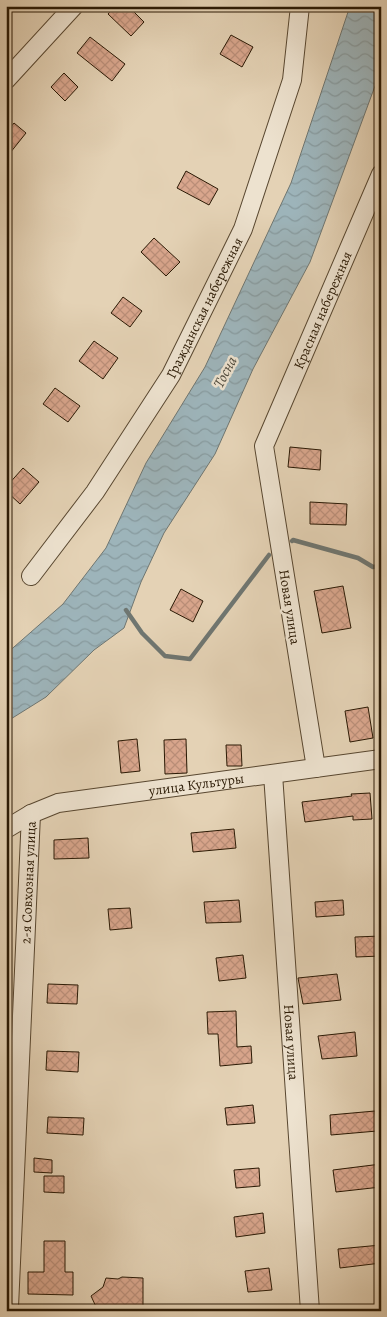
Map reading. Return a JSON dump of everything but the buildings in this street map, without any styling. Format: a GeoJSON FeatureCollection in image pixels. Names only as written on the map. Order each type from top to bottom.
{"type":"FeatureCollection","features":[{"type":"Feature","properties":{"kind":"street"},"geometry":{"type":"LineString","coordinates":[[6,80],[74,6]]}},
{"type":"Feature","properties":{"kind":"street","name":"Гражданская набережная"},"geometry":{"type":"LineString","coordinates":[[31,576],[96,492],[171,375],[243,229],[292,80],[300,6]]}},
{"type":"Feature","properties":{"kind":"street","name":"Красная набережная"},"geometry":{"type":"LineString","coordinates":[[264,446],[381,174]]}},
{"type":"Feature","properties":{"kind":"street","name":"Новая улица"},"geometry":{"type":"LineString","coordinates":[[264,446],[316,768]]}},
{"type":"Feature","properties":{"kind":"street","name":"улица Культуры"},"geometry":{"type":"LineString","coordinates":[[11,826],[32,814],[58,803],[381,759]]}},
{"type":"Feature","properties":{"kind":"street","name":"Новая улица"},"geometry":{"type":"LineString","coordinates":[[273,774],[310,1311]]}},
{"type":"Feature","properties":{"kind":"street","name":"2-я Совхозная улица"},"geometry":{"type":"LineString","coordinates":[[10,1311],[32,814]]}},
{"type":"Feature","properties":{"kind":"water","name":"Тосна"},"geometry":{"type":"Polygon","coordinates":[[[350,6],[381,6],[381,76],[375,86],[310,262],[253,369],[215,454],[164,533],[141,582],[124,628],[94,650],[46,697],[6,722],[6,654],[63,604],[106,548],[146,463],[205,367],[291,183],[350,6]]]}},
{"type":"Feature","properties":{"kind":"waterway"},"geometry":{"type":"LineString","coordinates":[[292,541],[358,558],[373,567],[381,566]]}},
{"type":"Feature","properties":{"kind":"waterway"},"geometry":{"type":"LineString","coordinates":[[126,610],[142,633],[165,656],[190,659],[269,555]]}}]}
